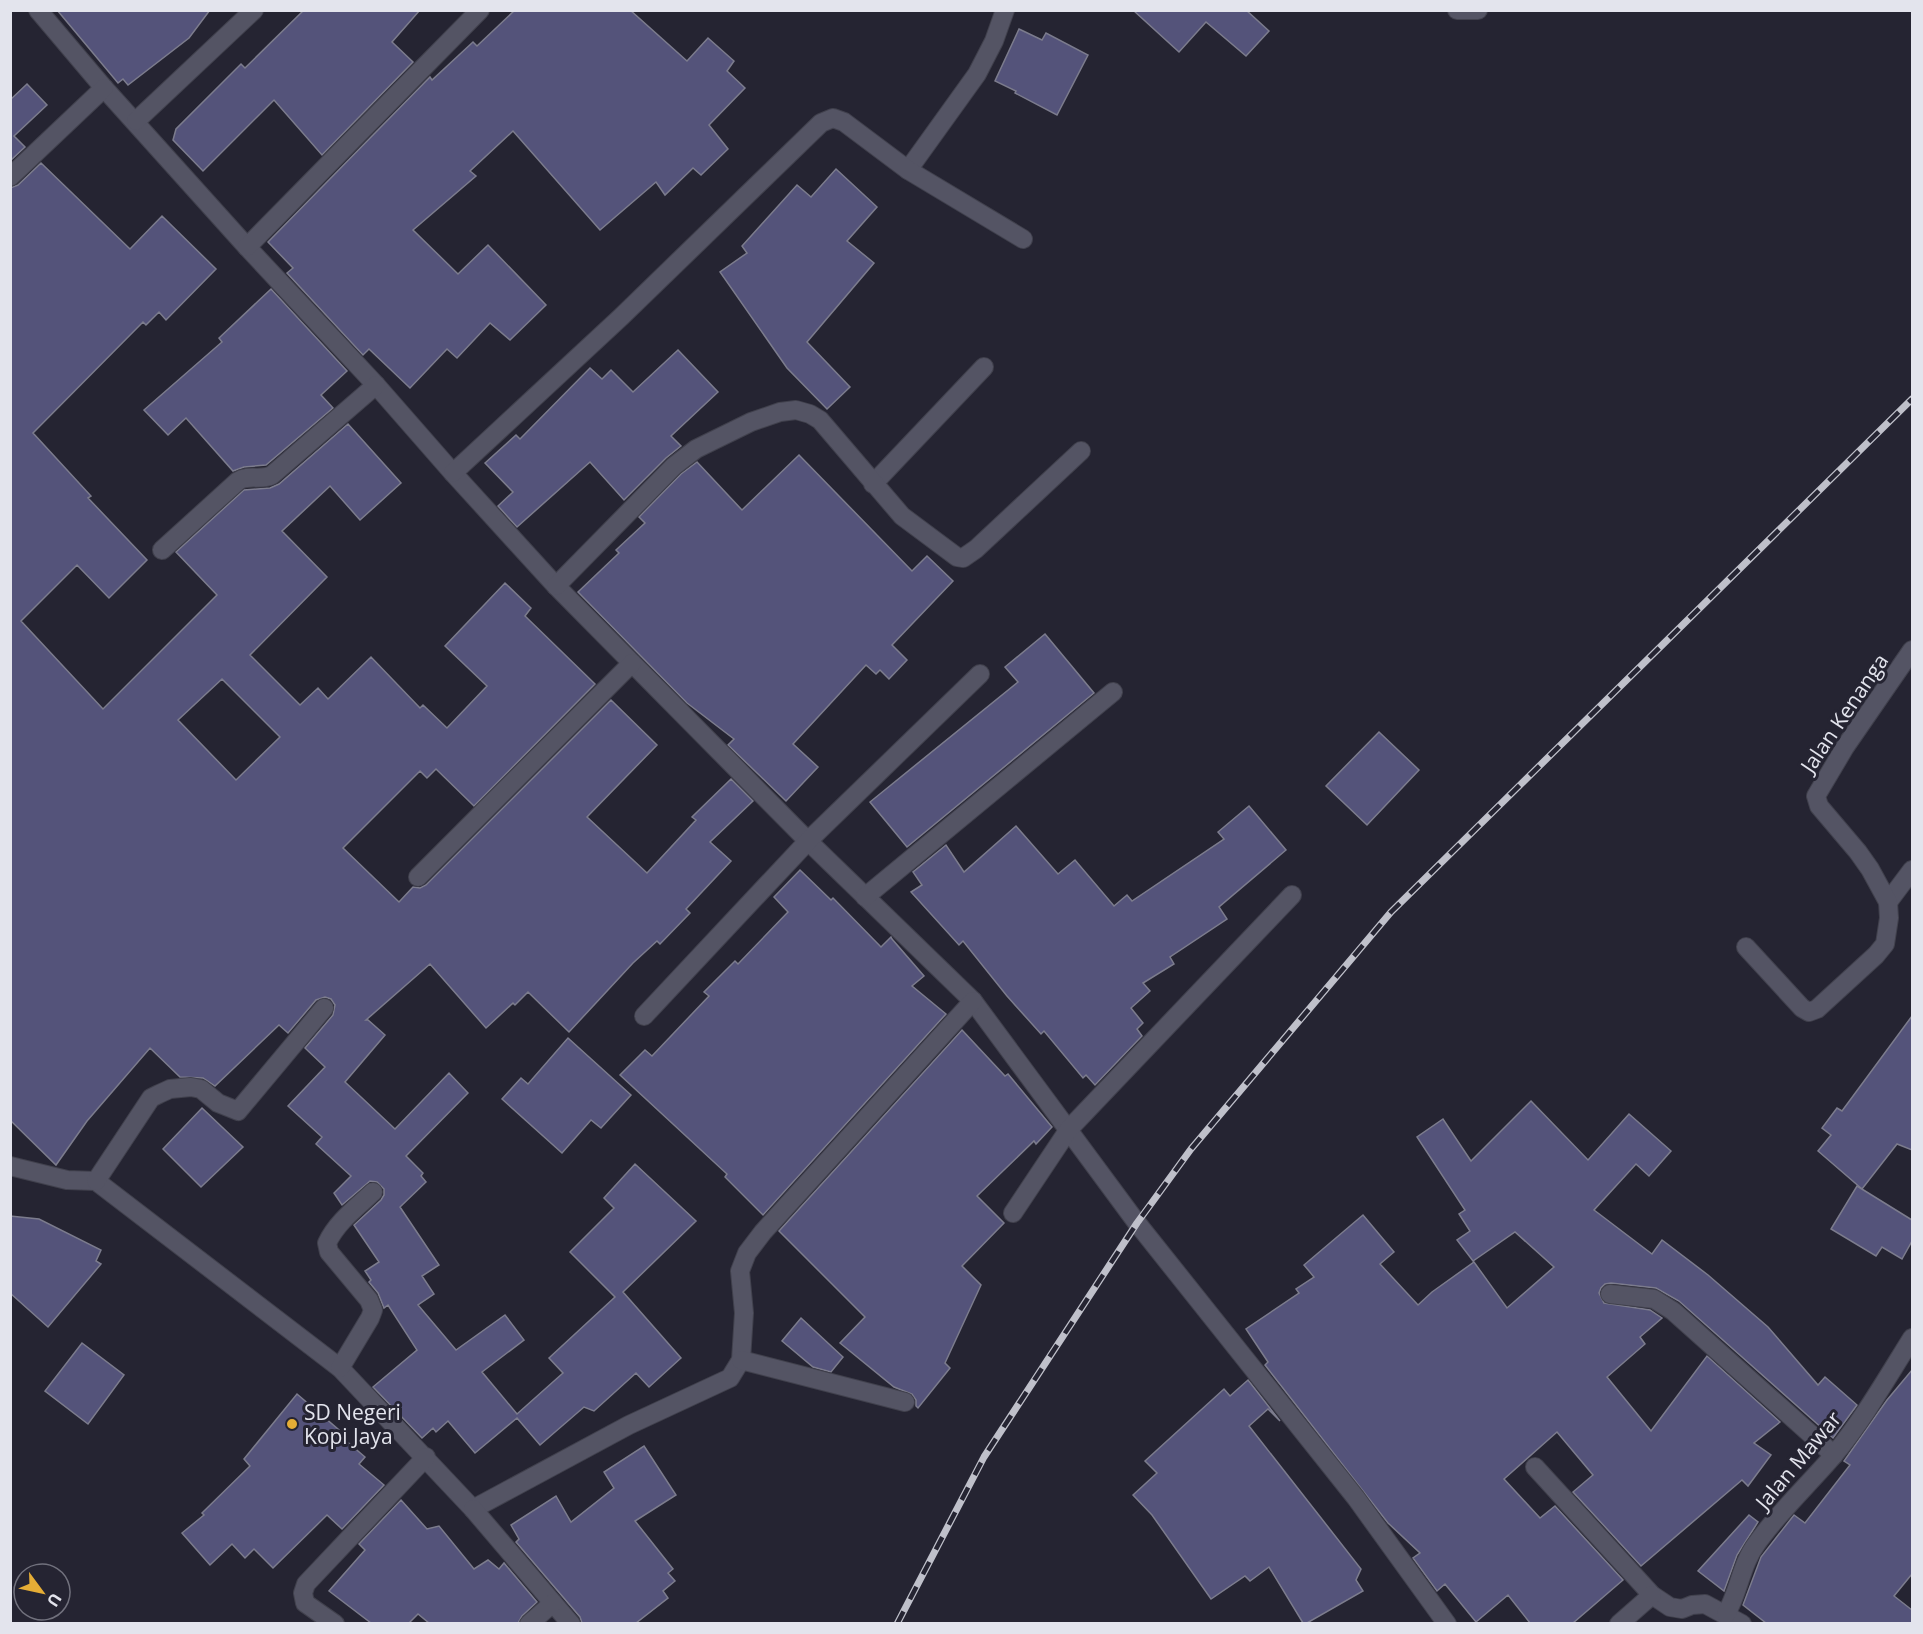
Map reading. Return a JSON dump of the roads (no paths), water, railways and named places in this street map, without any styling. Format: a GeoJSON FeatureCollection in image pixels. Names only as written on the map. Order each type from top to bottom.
{"type":"FeatureCollection","features":[{"type":"Feature","properties":{"kind":"street"},"geometry":{"type":"LineString","coordinates":[[38,10],[104,88],[247,247],[376,385],[556,586],[808,841],[973,1001],[1137,1223],[1356,1498],[1447,1623]]}},
{"type":"Feature","properties":{"kind":"street"},"geometry":{"type":"LineString","coordinates":[[136,121],[254,10]]}},
{"type":"Feature","properties":{"kind":"street"},"geometry":{"type":"LineString","coordinates":[[247,247],[480,10]]}},
{"type":"Feature","properties":{"kind":"street"},"geometry":{"type":"LineString","coordinates":[[908,170],[977,74],[994,41],[1005,10]]}},
{"type":"Feature","properties":{"kind":"street"},"geometry":{"type":"LineString","coordinates":[[1457,10],[1478,10]]}},
{"type":"Feature","properties":{"kind":"street"},"geometry":{"type":"LineString","coordinates":[[10,177],[104,88]]}},
{"type":"Feature","properties":{"kind":"street"},"geometry":{"type":"LineString","coordinates":[[453,473],[621,316],[821,123],[833,118],[844,122],[908,170],[1023,239]]}},
{"type":"Feature","properties":{"kind":"street"},"geometry":{"type":"LineString","coordinates":[[873,484],[984,367]]}},
{"type":"Feature","properties":{"kind":"street"},"geometry":{"type":"LineString","coordinates":[[162,550],[238,481],[244,478],[262,478],[272,475],[376,385]]}},
{"type":"Feature","properties":{"kind":"street"},"geometry":{"type":"LineString","coordinates":[[556,586],[674,466],[696,448],[751,422],[780,412],[796,410],[820,420],[902,516],[946,550],[963,558],[976,549],[1081,452]]}},
{"type":"Feature","properties":{"kind":"street","name":"Jalan Kenanga"},"geometry":{"type":"LineString","coordinates":[[1888,902],[1858,852],[1819,806],[1816,796],[1845,747],[1912,650]]}},
{"type":"Feature","properties":{"kind":"street"},"geometry":{"type":"LineString","coordinates":[[418,877],[632,663]]}},
{"type":"Feature","properties":{"kind":"street"},"geometry":{"type":"LineString","coordinates":[[645,1016],[808,841],[980,674]]}},
{"type":"Feature","properties":{"kind":"street"},"geometry":{"type":"LineString","coordinates":[[865,897],[1113,692]]}},
{"type":"Feature","properties":{"kind":"street"},"geometry":{"type":"LineString","coordinates":[[1746,947],[1802,1008],[1809,1012],[1817,1009],[1885,944],[1889,918],[1888,902],[1912,870]]}},
{"type":"Feature","properties":{"kind":"street"},"geometry":{"type":"LineString","coordinates":[[1013,1213],[1069,1129],[1292,895]]}},
{"type":"Feature","properties":{"kind":"street"},"geometry":{"type":"LineString","coordinates":[[473,1509],[629,1425],[730,1378],[741,1360],[744,1313],[740,1271],[747,1253],[763,1232],[973,1001]]}},
{"type":"Feature","properties":{"kind":"street"},"geometry":{"type":"LineString","coordinates":[[96,1180],[151,1098],[171,1089],[201,1089],[218,1103],[238,1111],[324,1008]]}},
{"type":"Feature","properties":{"kind":"street"},"geometry":{"type":"LineString","coordinates":[[10,1166],[67,1180],[96,1180],[340,1368],[426,1457],[571,1623]]}},
{"type":"Feature","properties":{"kind":"street"},"geometry":{"type":"LineString","coordinates":[[340,1368],[373,1310],[369,1300],[329,1252],[327,1243],[344,1219],[374,1192]]}},
{"type":"Feature","properties":{"kind":"street"},"geometry":{"type":"LineString","coordinates":[[1610,1294],[1654,1299],[1673,1311],[1834,1455]]}},
{"type":"Feature","properties":{"kind":"street","name":"Jalan Mawar"},"geometry":{"type":"LineString","coordinates":[[1726,1614],[1733,1602],[1741,1574],[1756,1544],[1834,1455],[1861,1419],[1912,1338]]}},
{"type":"Feature","properties":{"kind":"street"},"geometry":{"type":"LineString","coordinates":[[741,1360],[905,1402]]}},
{"type":"Feature","properties":{"kind":"street"},"geometry":{"type":"LineString","coordinates":[[335,1623],[305,1603],[303,1593],[306,1584],[426,1457]]}},
{"type":"Feature","properties":{"kind":"street"},"geometry":{"type":"LineString","coordinates":[[1535,1467],[1652,1596],[1670,1607],[1682,1609],[1705,1604],[1742,1623]]}},
{"type":"Feature","properties":{"kind":"street"},"geometry":{"type":"LineString","coordinates":[[1619,1623],[1652,1596]]}},
{"type":"Feature","properties":{"kind":"street"},"geometry":{"type":"LineString","coordinates":[[529,1623],[553,1603]]}},
{"type":"Feature","properties":{"kind":"railway"},"geometry":{"type":"LineString","coordinates":[[897,1624],[984,1457],[1137,1223],[1191,1149],[1391,912],[1912,399]]}},
{"type":"Feature","properties":{"kind":"place","name":"SD Negeri Kopi Jaya"},"geometry":{"type":"Point","coordinates":[292,1424]}}]}
